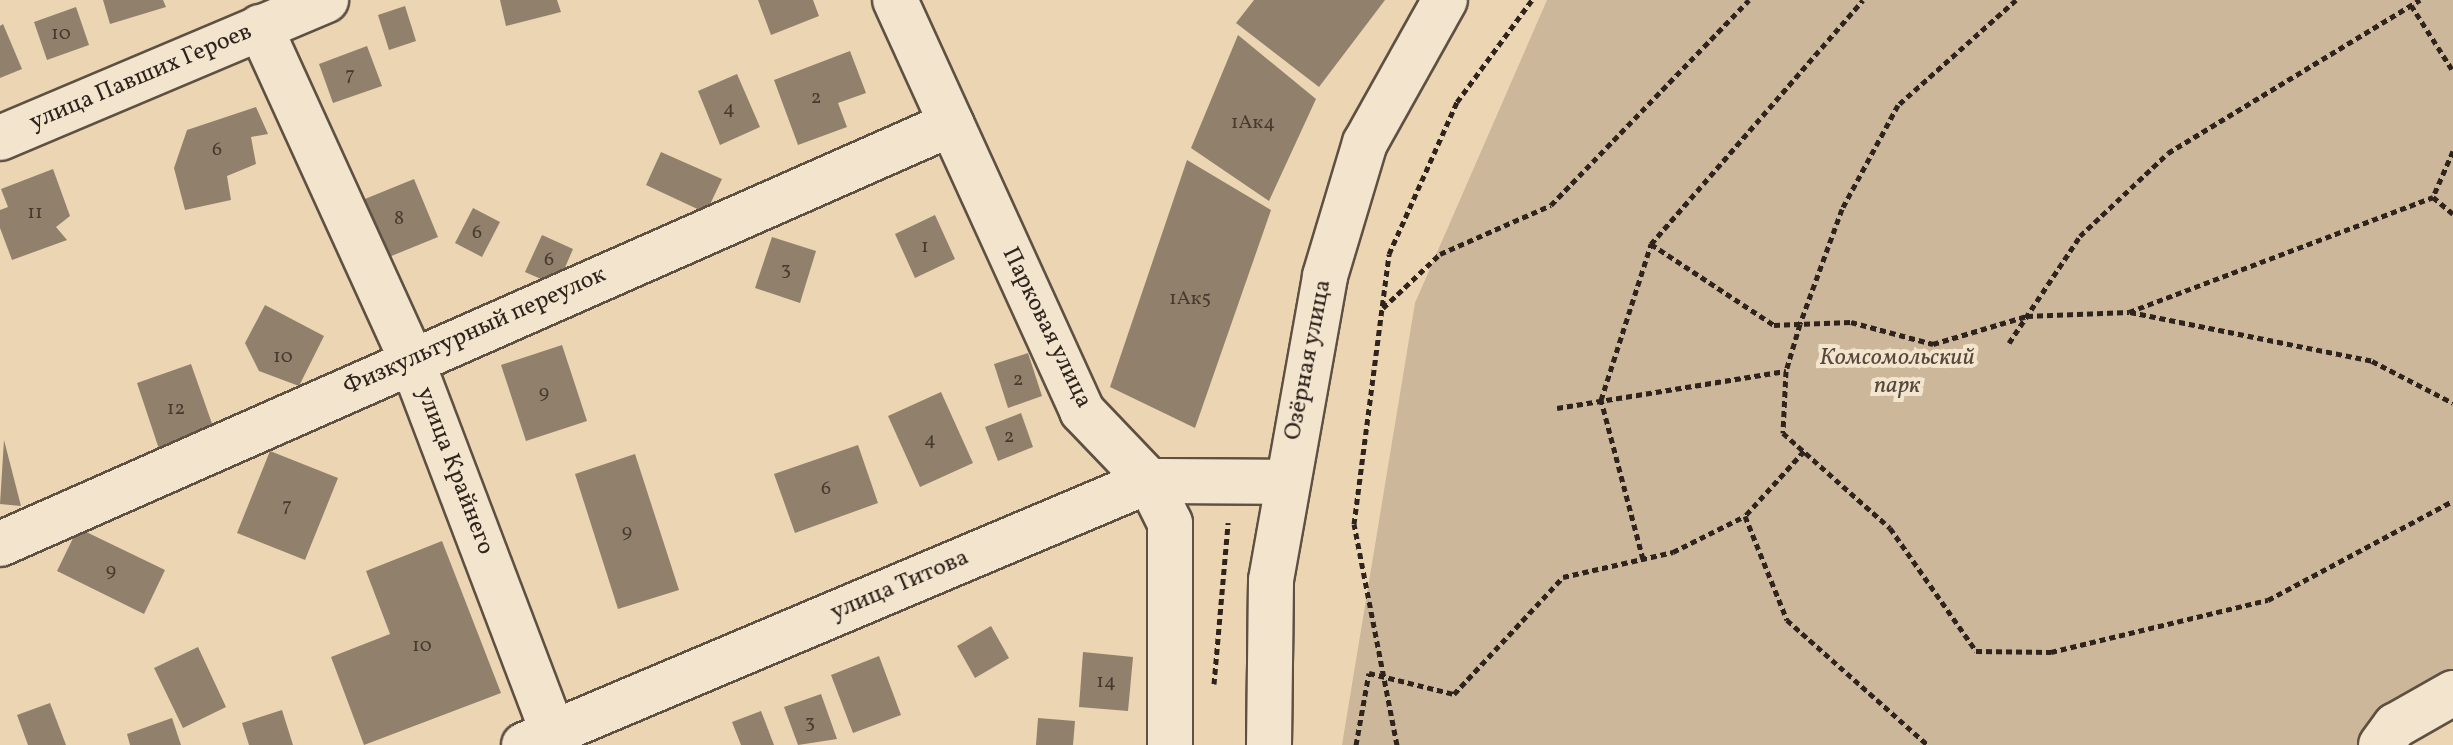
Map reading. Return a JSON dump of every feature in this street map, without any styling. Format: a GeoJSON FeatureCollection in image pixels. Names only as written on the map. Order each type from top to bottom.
{"type":"FeatureCollection","features":[{"type":"Feature","properties":{"kind":"street","name":"улица Павших Героев"},"geometry":{"type":"LineString","coordinates":[[0,138],[326,0]]}},
{"type":"Feature","properties":{"kind":"street","name":"Парковая улица"},"geometry":{"type":"LineString","coordinates":[[895,0],[1082,411],[1149,481],[1170,523],[1170,745]]}},
{"type":"Feature","properties":{"kind":"street","name":"Озёрная улица"},"geometry":{"type":"LineString","coordinates":[[1269,745],[1271,580],[1325,276],[1365,143],[1445,0]]}},
{"type":"Feature","properties":{"kind":"street","name":"улица Крайнего"},"geometry":{"type":"LineString","coordinates":[[260,27],[411,359],[545,741]]}},
{"type":"Feature","properties":{"kind":"street","name":"Физкультурный переулок"},"geometry":{"type":"LineString","coordinates":[[0,544],[411,359],[951,124]]}},
{"type":"Feature","properties":{"kind":"street","name":"улица Титова"},"geometry":{"type":"LineString","coordinates":[[545,741],[1149,481],[1286,482]]}},
{"type":"Feature","properties":{"kind":"street"},"geometry":{"type":"LineString","coordinates":[[2381,745],[2395,726],[2449,708]]}},
{"type":"Feature","properties":{"kind":"path"},"geometry":{"type":"LineString","coordinates":[[1397,745],[1354,524],[1389,254],[1457,102],[1532,0]]}},
{"type":"Feature","properties":{"kind":"path"},"geometry":{"type":"LineString","coordinates":[[1382,309],[1440,254],[1551,205],[1749,0]]}},
{"type":"Feature","properties":{"kind":"path"},"geometry":{"type":"LineString","coordinates":[[1643,559],[1601,400],[1651,244],[1863,0]]}},
{"type":"Feature","properties":{"kind":"path"},"geometry":{"type":"LineString","coordinates":[[2016,0],[1898,105],[1842,209],[1786,371],[1783,433],[1890,528],[1976,651],[2051,652],[2268,600],[2453,501]]}},
{"type":"Feature","properties":{"kind":"path"},"geometry":{"type":"LineString","coordinates":[[2009,343],[2080,236],[2168,153],[2420,0]]}},
{"type":"Feature","properties":{"kind":"path"},"geometry":{"type":"LineString","coordinates":[[2411,5],[2453,71]]}},
{"type":"Feature","properties":{"kind":"path"},"geometry":{"type":"LineString","coordinates":[[2129,312],[2433,197],[2453,151]]}},
{"type":"Feature","properties":{"kind":"path"},"geometry":{"type":"LineString","coordinates":[[2433,197],[2453,214]]}},
{"type":"Feature","properties":{"kind":"path"},"geometry":{"type":"LineString","coordinates":[[1651,244],[1774,325],[1851,322],[1933,344],[2027,316],[2129,312],[2372,361],[2453,403]]}},
{"type":"Feature","properties":{"kind":"path"},"geometry":{"type":"LineString","coordinates":[[1557,408],[1786,371]]}},
{"type":"Feature","properties":{"kind":"path"},"geometry":{"type":"LineString","coordinates":[[1356,745],[1369,673],[1454,694],[1563,577],[1643,559],[1745,516],[1804,451]]}},
{"type":"Feature","properties":{"kind":"path"},"geometry":{"type":"LineString","coordinates":[[1213,699],[1232,482]]}},
{"type":"Feature","properties":{"kind":"path"},"geometry":{"type":"LineString","coordinates":[[1745,516],[1787,620],[1928,745]]}},
{"type":"Feature","properties":{"kind":"green space","name":"Комсомольский парк"},"geometry":{"type":"Polygon","coordinates":[[[1547,0],[2453,0],[2453,673],[2370,718],[2358,745],[1342,745],[1415,303],[1547,0]]]}},
{"type":"Feature","properties":{"kind":"building"},"geometry":{"type":"Polygon","coordinates":[[[103,0],[163,0],[166,7],[110,24],[103,0]]]}},
{"type":"Feature","properties":{"kind":"building"},"geometry":{"type":"Polygon","coordinates":[[[500,0],[557,0],[561,12],[506,26],[500,0]]]}},
{"type":"Feature","properties":{"kind":"building"},"geometry":{"type":"Polygon","coordinates":[[[758,0],[813,0],[819,16],[771,35],[758,0]]]}},
{"type":"Feature","properties":{"kind":"building"},"geometry":{"type":"Polygon","coordinates":[[[1254,0],[1385,0],[1319,87],[1236,23],[1254,0]]]}},
{"type":"Feature","properties":{"kind":"building"},"geometry":{"type":"Polygon","coordinates":[[[405,6],[416,41],[389,50],[378,15],[405,6]]]}},
{"type":"Feature","properties":{"kind":"building"},"geometry":{"type":"Polygon","coordinates":[[[76,7],[89,45],[47,60],[34,22],[76,7]]]}},
{"type":"Feature","properties":{"kind":"building"},"geometry":{"type":"Polygon","coordinates":[[[3,24],[22,69],[0,78],[0,26],[3,24]]]}},
{"type":"Feature","properties":{"kind":"building"},"geometry":{"type":"Polygon","coordinates":[[[1238,35],[1316,99],[1269,201],[1191,148],[1238,35]]]}},
{"type":"Feature","properties":{"kind":"building"},"geometry":{"type":"Polygon","coordinates":[[[367,46],[382,86],[333,103],[319,64],[367,46]]]}},
{"type":"Feature","properties":{"kind":"building"},"geometry":{"type":"Polygon","coordinates":[[[850,51],[866,93],[838,103],[847,127],[798,145],[774,80],[850,51]]]}},
{"type":"Feature","properties":{"kind":"building"},"geometry":{"type":"Polygon","coordinates":[[[737,74],[760,127],[720,145],[698,91],[737,74]]]}},
{"type":"Feature","properties":{"kind":"building"},"geometry":{"type":"Polygon","coordinates":[[[256,107],[268,134],[251,137],[256,164],[227,176],[231,200],[185,210],[174,168],[187,130],[256,107]]]}},
{"type":"Feature","properties":{"kind":"building"},"geometry":{"type":"Polygon","coordinates":[[[661,152],[722,179],[706,213],[646,185],[661,152]]]}},
{"type":"Feature","properties":{"kind":"building"},"geometry":{"type":"Polygon","coordinates":[[[1187,160],[1271,210],[1195,428],[1110,387],[1187,160]]]}},
{"type":"Feature","properties":{"kind":"building"},"geometry":{"type":"Polygon","coordinates":[[[53,169],[70,216],[56,227],[67,240],[12,260],[0,228],[0,210],[8,207],[1,189],[53,169]]]}},
{"type":"Feature","properties":{"kind":"building"},"geometry":{"type":"Polygon","coordinates":[[[414,179],[438,237],[384,259],[360,201],[414,179]]]}},
{"type":"Feature","properties":{"kind":"building"},"geometry":{"type":"Polygon","coordinates":[[[473,208],[500,222],[482,257],[455,243],[473,208]]]}},
{"type":"Feature","properties":{"kind":"building"},"geometry":{"type":"Polygon","coordinates":[[[935,215],[955,259],[915,278],[895,234],[935,215]]]}},
{"type":"Feature","properties":{"kind":"building"},"geometry":{"type":"Polygon","coordinates":[[[542,235],[573,249],[557,286],[525,272],[542,235]]]}},
{"type":"Feature","properties":{"kind":"building"},"geometry":{"type":"Polygon","coordinates":[[[772,237],[816,251],[800,303],[755,288],[772,237]]]}},
{"type":"Feature","properties":{"kind":"building"},"geometry":{"type":"Polygon","coordinates":[[[265,305],[324,336],[299,386],[259,371],[245,343],[265,305]]]}},
{"type":"Feature","properties":{"kind":"building"},"geometry":{"type":"Polygon","coordinates":[[[562,345],[587,421],[526,441],[501,365],[562,345]]]}},
{"type":"Feature","properties":{"kind":"building"},"geometry":{"type":"Polygon","coordinates":[[[1028,353],[1042,396],[1008,408],[994,364],[1028,353]]]}},
{"type":"Feature","properties":{"kind":"building"},"geometry":{"type":"Polygon","coordinates":[[[191,364],[216,435],[161,455],[137,383],[191,364]]]}},
{"type":"Feature","properties":{"kind":"building"},"geometry":{"type":"Polygon","coordinates":[[[941,392],[973,463],[920,487],[888,416],[941,392]]]}},
{"type":"Feature","properties":{"kind":"building"},"geometry":{"type":"Polygon","coordinates":[[[1021,413],[1033,447],[998,461],[985,427],[1021,413]]]}},
{"type":"Feature","properties":{"kind":"building"},"geometry":{"type":"Polygon","coordinates":[[[4,440],[21,506],[0,504],[4,440]]]}},
{"type":"Feature","properties":{"kind":"building"},"geometry":{"type":"Polygon","coordinates":[[[858,445],[878,503],[795,533],[774,474],[858,445]]]}},
{"type":"Feature","properties":{"kind":"building"},"geometry":{"type":"Polygon","coordinates":[[[270,451],[338,478],[305,560],[237,533],[270,451]]]}},
{"type":"Feature","properties":{"kind":"building"},"geometry":{"type":"Polygon","coordinates":[[[635,454],[679,590],[618,609],[575,474],[635,454]]]}},
{"type":"Feature","properties":{"kind":"building"},"geometry":{"type":"Polygon","coordinates":[[[78,528],[165,570],[144,614],[57,571],[78,528]]]}},
{"type":"Feature","properties":{"kind":"building"},"geometry":{"type":"Polygon","coordinates":[[[442,541],[501,693],[364,745],[331,657],[390,634],[366,571],[442,541]]]}},
{"type":"Feature","properties":{"kind":"building"},"geometry":{"type":"Polygon","coordinates":[[[991,626],[1009,658],[975,678],[957,646],[991,626]]]}},
{"type":"Feature","properties":{"kind":"building"},"geometry":{"type":"Polygon","coordinates":[[[198,647],[226,707],[183,728],[154,668],[198,647]]]}},
{"type":"Feature","properties":{"kind":"building"},"geometry":{"type":"Polygon","coordinates":[[[1083,652],[1133,657],[1128,711],[1079,707],[1083,652]]]}},
{"type":"Feature","properties":{"kind":"building"},"geometry":{"type":"Polygon","coordinates":[[[879,656],[901,715],[853,733],[831,675],[879,656]]]}},
{"type":"Feature","properties":{"kind":"building"},"geometry":{"type":"Polygon","coordinates":[[[821,694],[837,739],[798,745],[784,707],[821,694]]]}},
{"type":"Feature","properties":{"kind":"building"},"geometry":{"type":"Polygon","coordinates":[[[50,703],[66,745],[28,745],[17,715],[50,703]]]}},
{"type":"Feature","properties":{"kind":"building"},"geometry":{"type":"Polygon","coordinates":[[[282,710],[293,745],[249,745],[242,723],[282,710]]]}},
{"type":"Feature","properties":{"kind":"building"},"geometry":{"type":"Polygon","coordinates":[[[761,711],[774,745],[741,745],[732,722],[761,711]]]}},
{"type":"Feature","properties":{"kind":"building"},"geometry":{"type":"Polygon","coordinates":[[[172,718],[181,745],[130,745],[127,734],[172,718]]]}},
{"type":"Feature","properties":{"kind":"building"},"geometry":{"type":"Polygon","coordinates":[[[1038,718],[1075,721],[1073,745],[1036,745],[1038,718]]]}}]}
